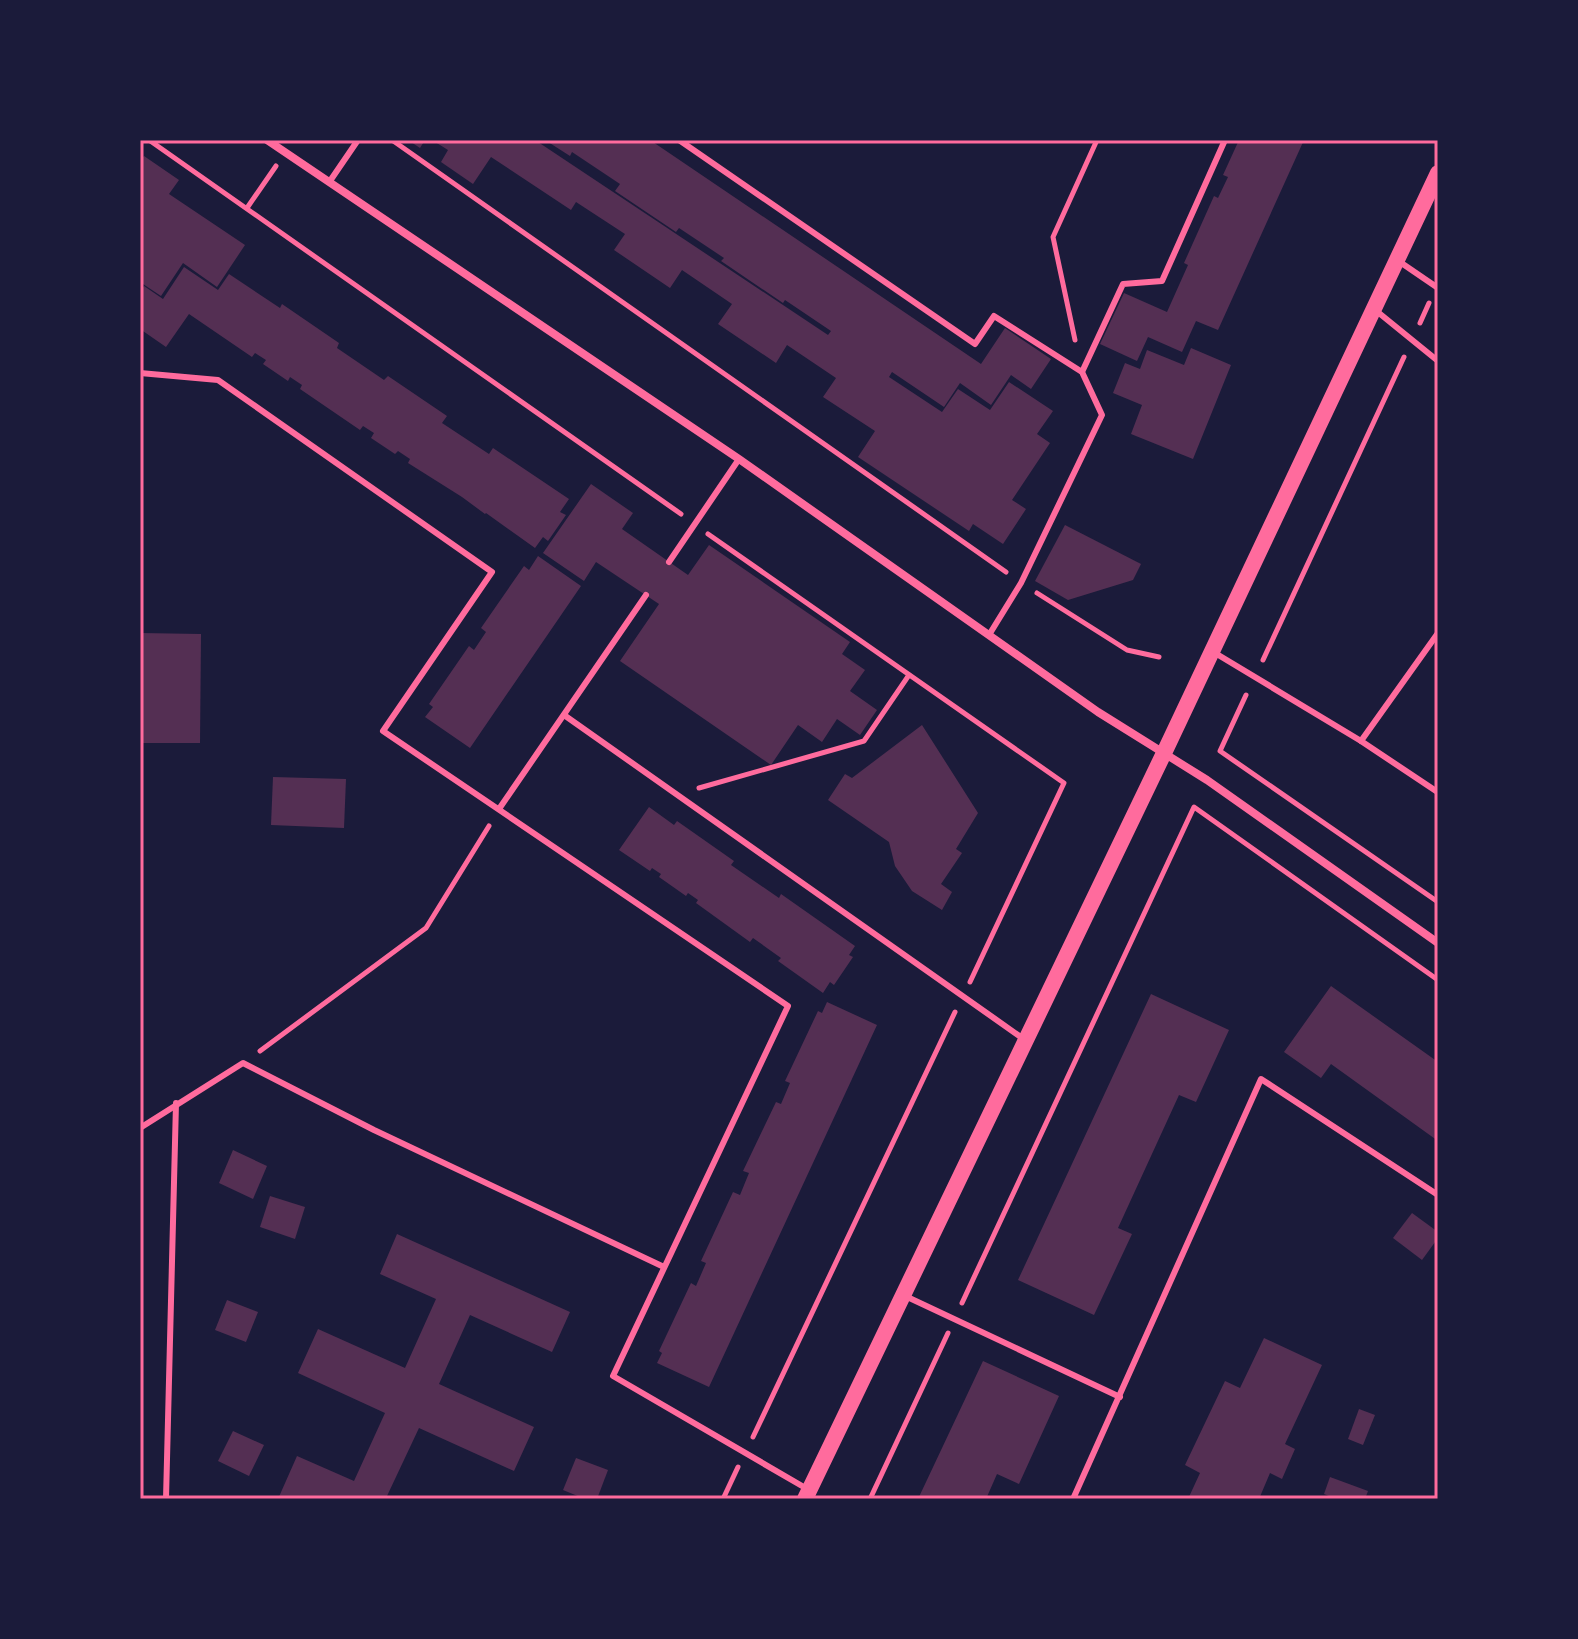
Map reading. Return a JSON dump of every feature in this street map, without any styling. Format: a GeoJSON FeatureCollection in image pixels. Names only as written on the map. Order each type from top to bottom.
{"type":"FeatureCollection","features":[{"type":"Feature","properties":{"kind":"main road"},"geometry":{"type":"LineString","coordinates":[[807,1494],[1164,753],[1438,173]]}},
{"type":"Feature","properties":{"kind":"street"},"geometry":{"type":"LineString","coordinates":[[267,140],[739,459],[1098,712],[1207,780],[1438,943]]}},
{"type":"Feature","properties":{"kind":"lane"},"geometry":{"type":"LineString","coordinates":[[330,181],[358,140]]}},
{"type":"Feature","properties":{"kind":"lane"},"geometry":{"type":"LineString","coordinates":[[679,140],[975,344],[994,316],[1082,372],[1102,415],[1021,583],[989,635]]}},
{"type":"Feature","properties":{"kind":"lane"},"geometry":{"type":"LineString","coordinates":[[1082,372],[1123,284],[1162,281],[1225,140]]}},
{"type":"Feature","properties":{"kind":"lane"},"geometry":{"type":"LineString","coordinates":[[1397,260],[1437,288]]}},
{"type":"Feature","properties":{"kind":"lane"},"geometry":{"type":"LineString","coordinates":[[1374,309],[1438,361]]}},
{"type":"Feature","properties":{"kind":"lane"},"geometry":{"type":"LineString","coordinates":[[140,373],[218,380],[492,572],[383,731],[788,1006],[613,1376],[745,1452],[807,1494]]}},
{"type":"Feature","properties":{"kind":"lane"},"geometry":{"type":"LineString","coordinates":[[669,562],[739,459]]}},
{"type":"Feature","properties":{"kind":"lane"},"geometry":{"type":"LineString","coordinates":[[499,809],[646,595]]}},
{"type":"Feature","properties":{"kind":"lane"},"geometry":{"type":"LineString","coordinates":[[1361,741],[1438,633]]}},
{"type":"Feature","properties":{"kind":"lane"},"geometry":{"type":"LineString","coordinates":[[1212,651],[1437,791]]}},
{"type":"Feature","properties":{"kind":"lane"},"geometry":{"type":"LineString","coordinates":[[564,715],[1025,1041]]}},
{"type":"Feature","properties":{"kind":"lane"},"geometry":{"type":"LineString","coordinates":[[140,1128],[243,1063],[374,1130],[664,1267]]}},
{"type":"Feature","properties":{"kind":"lane"},"geometry":{"type":"LineString","coordinates":[[1073,1499],[1261,1079],[1438,1195]]}},
{"type":"Feature","properties":{"kind":"lane"},"geometry":{"type":"LineString","coordinates":[[166,1499],[176,1103]]}},
{"type":"Feature","properties":{"kind":"lane"},"geometry":{"type":"LineString","coordinates":[[903,1295],[1120,1397]]}},
{"type":"Feature","properties":{"kind":"path"},"geometry":{"type":"LineString","coordinates":[[149,140],[1064,783],[723,1499]]}},
{"type":"Feature","properties":{"kind":"path"},"geometry":{"type":"LineString","coordinates":[[392,140],[1021,583],[1127,650],[1159,657]]}},
{"type":"Feature","properties":{"kind":"path"},"geometry":{"type":"LineString","coordinates":[[1082,372],[1053,237],[1097,140]]}},
{"type":"Feature","properties":{"kind":"path"},"geometry":{"type":"LineString","coordinates":[[247,208],[285,152]]}},
{"type":"Feature","properties":{"kind":"path"},"geometry":{"type":"LineString","coordinates":[[1437,288],[1220,751],[1438,902]]}},
{"type":"Feature","properties":{"kind":"path"},"geometry":{"type":"LineString","coordinates":[[677,794],[864,741],[909,675]]}},
{"type":"Feature","properties":{"kind":"path"},"geometry":{"type":"LineString","coordinates":[[870,1499],[1194,807],[1438,980]]}},
{"type":"Feature","properties":{"kind":"path"},"geometry":{"type":"LineString","coordinates":[[243,1063],[426,928],[499,809]]}},
{"type":"Feature","properties":{"kind":"building"},"geometry":{"type":"Polygon","coordinates":[[[408,140],[425,140],[420,148],[408,140]]]}},
{"type":"Feature","properties":{"kind":"building"},"geometry":{"type":"Polygon","coordinates":[[[432,140],[535,140],[828,335],[831,331],[721,261],[724,258],[679,228],[676,232],[615,191],[620,184],[572,152],[570,156],[545,140],[650,140],[981,364],[1005,328],[1051,359],[1031,389],[1011,375],[991,405],[960,383],[944,407],[892,372],[889,377],[942,412],[958,389],[990,410],[1009,382],[1053,411],[1037,434],[1050,443],[1012,500],[1026,509],[1003,544],[973,524],[969,531],[858,457],[875,431],[823,397],[836,378],[787,345],[776,363],[718,324],[732,304],[682,270],[670,288],[614,250],[625,234],[576,202],[571,210],[491,157],[473,184],[441,162],[448,150],[432,140]]]}},
{"type":"Feature","properties":{"kind":"building"},"geometry":{"type":"Polygon","coordinates":[[[1239,140],[1304,140],[1218,330],[1196,321],[1182,352],[1148,337],[1137,361],[1100,344],[1124,293],[1167,312],[1188,265],[1184,263],[1214,196],[1218,198],[1228,177],[1223,175],[1239,140]]]}},
{"type":"Feature","properties":{"kind":"building"},"geometry":{"type":"Polygon","coordinates":[[[144,156],[179,180],[169,194],[245,245],[217,287],[183,263],[161,296],[140,282],[140,161],[144,156]]]}},
{"type":"Feature","properties":{"kind":"building"},"geometry":{"type":"Polygon","coordinates":[[[184,267],[218,290],[229,274],[280,308],[282,304],[339,343],[337,348],[384,380],[388,376],[447,416],[442,423],[489,454],[493,448],[569,499],[560,512],[566,515],[548,541],[543,537],[535,548],[408,463],[410,459],[398,451],[395,454],[371,438],[374,433],[363,426],[360,430],[300,389],[302,385],[290,377],[288,381],[263,364],[266,360],[255,353],[252,357],[189,314],[166,347],[140,329],[140,293],[144,286],[163,299],[184,267]]]}},
{"type":"Feature","properties":{"kind":"building"},"geometry":{"type":"Polygon","coordinates":[[[1191,348],[1231,365],[1193,459],[1131,434],[1142,405],[1113,393],[1125,363],[1140,369],[1147,350],[1184,365],[1191,348]]]}},
{"type":"Feature","properties":{"kind":"building"},"geometry":{"type":"Polygon","coordinates":[[[591,484],[633,513],[622,529],[688,575],[709,545],[850,642],[842,654],[865,670],[850,691],[877,710],[860,735],[837,719],[822,742],[798,725],[771,765],[620,661],[659,604],[596,562],[584,581],[543,553],[591,484]]]}},
{"type":"Feature","properties":{"kind":"building"},"geometry":{"type":"Polygon","coordinates":[[[1065,525],[1141,564],[1133,580],[1068,600],[1035,581],[1065,525]]]}},
{"type":"Feature","properties":{"kind":"building"},"geometry":{"type":"Polygon","coordinates":[[[538,556],[581,586],[470,748],[425,717],[433,707],[429,704],[469,646],[474,650],[486,632],[481,628],[524,566],[529,570],[538,556]]]}},
{"type":"Feature","properties":{"kind":"building"},"geometry":{"type":"Polygon","coordinates":[[[140,633],[201,634],[200,743],[140,743],[140,633]]]}},
{"type":"Feature","properties":{"kind":"building"},"geometry":{"type":"Polygon","coordinates":[[[922,725],[978,813],[956,849],[962,853],[941,884],[952,892],[942,910],[912,891],[895,866],[889,842],[828,800],[845,774],[852,778],[922,725]]]}},
{"type":"Feature","properties":{"kind":"building"},"geometry":{"type":"Polygon","coordinates":[[[273,777],[346,779],[344,828],[271,825],[273,777]]]}},
{"type":"Feature","properties":{"kind":"building"},"geometry":{"type":"Polygon","coordinates":[[[649,807],[674,825],[677,821],[734,861],[731,865],[779,898],[781,894],[855,946],[849,955],[853,957],[834,985],[830,982],[823,993],[778,961],[781,958],[753,938],[750,942],[696,903],[698,900],[688,893],[686,896],[659,877],[661,874],[652,868],[650,871],[619,850],[649,807]]]}},
{"type":"Feature","properties":{"kind":"building"},"geometry":{"type":"Polygon","coordinates":[[[1331,986],[1438,1062],[1438,1141],[1331,1064],[1321,1078],[1284,1052],[1331,986]]]}},
{"type":"Feature","properties":{"kind":"building"},"geometry":{"type":"Polygon","coordinates":[[[1151,994],[1229,1030],[1196,1102],[1179,1095],[1118,1228],[1132,1234],[1094,1315],[1018,1280],[1151,994]]]}},
{"type":"Feature","properties":{"kind":"building"},"geometry":{"type":"Polygon","coordinates":[[[827,1002],[877,1025],[709,1387],[657,1363],[662,1353],[659,1351],[691,1283],[696,1286],[706,1263],[701,1261],[733,1192],[740,1195],[749,1173],[743,1171],[776,1102],[781,1104],[790,1083],[785,1081],[818,1011],[822,1013],[827,1002]]]}},
{"type":"Feature","properties":{"kind":"building"},"geometry":{"type":"Polygon","coordinates":[[[233,1150],[267,1166],[253,1199],[219,1183],[233,1150]]]}},
{"type":"Feature","properties":{"kind":"building"},"geometry":{"type":"Polygon","coordinates":[[[270,1196],[305,1207],[295,1239],[260,1227],[270,1196]]]}},
{"type":"Feature","properties":{"kind":"building"},"geometry":{"type":"Polygon","coordinates":[[[1412,1213],[1438,1232],[1438,1238],[1422,1260],[1393,1238],[1412,1213]]]}},
{"type":"Feature","properties":{"kind":"building"},"geometry":{"type":"Polygon","coordinates":[[[397,1234],[570,1312],[552,1352],[470,1315],[439,1384],[534,1427],[514,1471],[419,1428],[387,1496],[393,1499],[278,1499],[297,1456],[354,1481],[385,1413],[298,1373],[318,1329],[405,1368],[436,1299],[380,1274],[397,1234]]]}},
{"type":"Feature","properties":{"kind":"building"},"geometry":{"type":"Polygon","coordinates":[[[227,1300],[258,1312],[246,1342],[215,1330],[227,1300]]]}},
{"type":"Feature","properties":{"kind":"building"},"geometry":{"type":"Polygon","coordinates":[[[1264,1338],[1322,1365],[1285,1444],[1295,1449],[1282,1479],[1270,1473],[1259,1499],[1188,1499],[1200,1473],[1185,1465],[1225,1381],[1240,1388],[1264,1338]]]}},
{"type":"Feature","properties":{"kind":"building"},"geometry":{"type":"Polygon","coordinates":[[[983,1361],[1059,1396],[1019,1484],[997,1474],[986,1499],[918,1499],[983,1361]]]}},
{"type":"Feature","properties":{"kind":"building"},"geometry":{"type":"Polygon","coordinates":[[[1359,1409],[1375,1415],[1363,1445],[1348,1439],[1359,1409]]]}},
{"type":"Feature","properties":{"kind":"building"},"geometry":{"type":"Polygon","coordinates":[[[233,1431],[264,1445],[249,1476],[218,1461],[233,1431]]]}},
{"type":"Feature","properties":{"kind":"building"},"geometry":{"type":"Polygon","coordinates":[[[576,1458],[608,1470],[597,1499],[585,1499],[563,1490],[576,1458]]]}},
{"type":"Feature","properties":{"kind":"building"},"geometry":{"type":"Polygon","coordinates":[[[1330,1477],[1368,1491],[1365,1499],[1336,1499],[1324,1494],[1330,1477]]]}}]}
